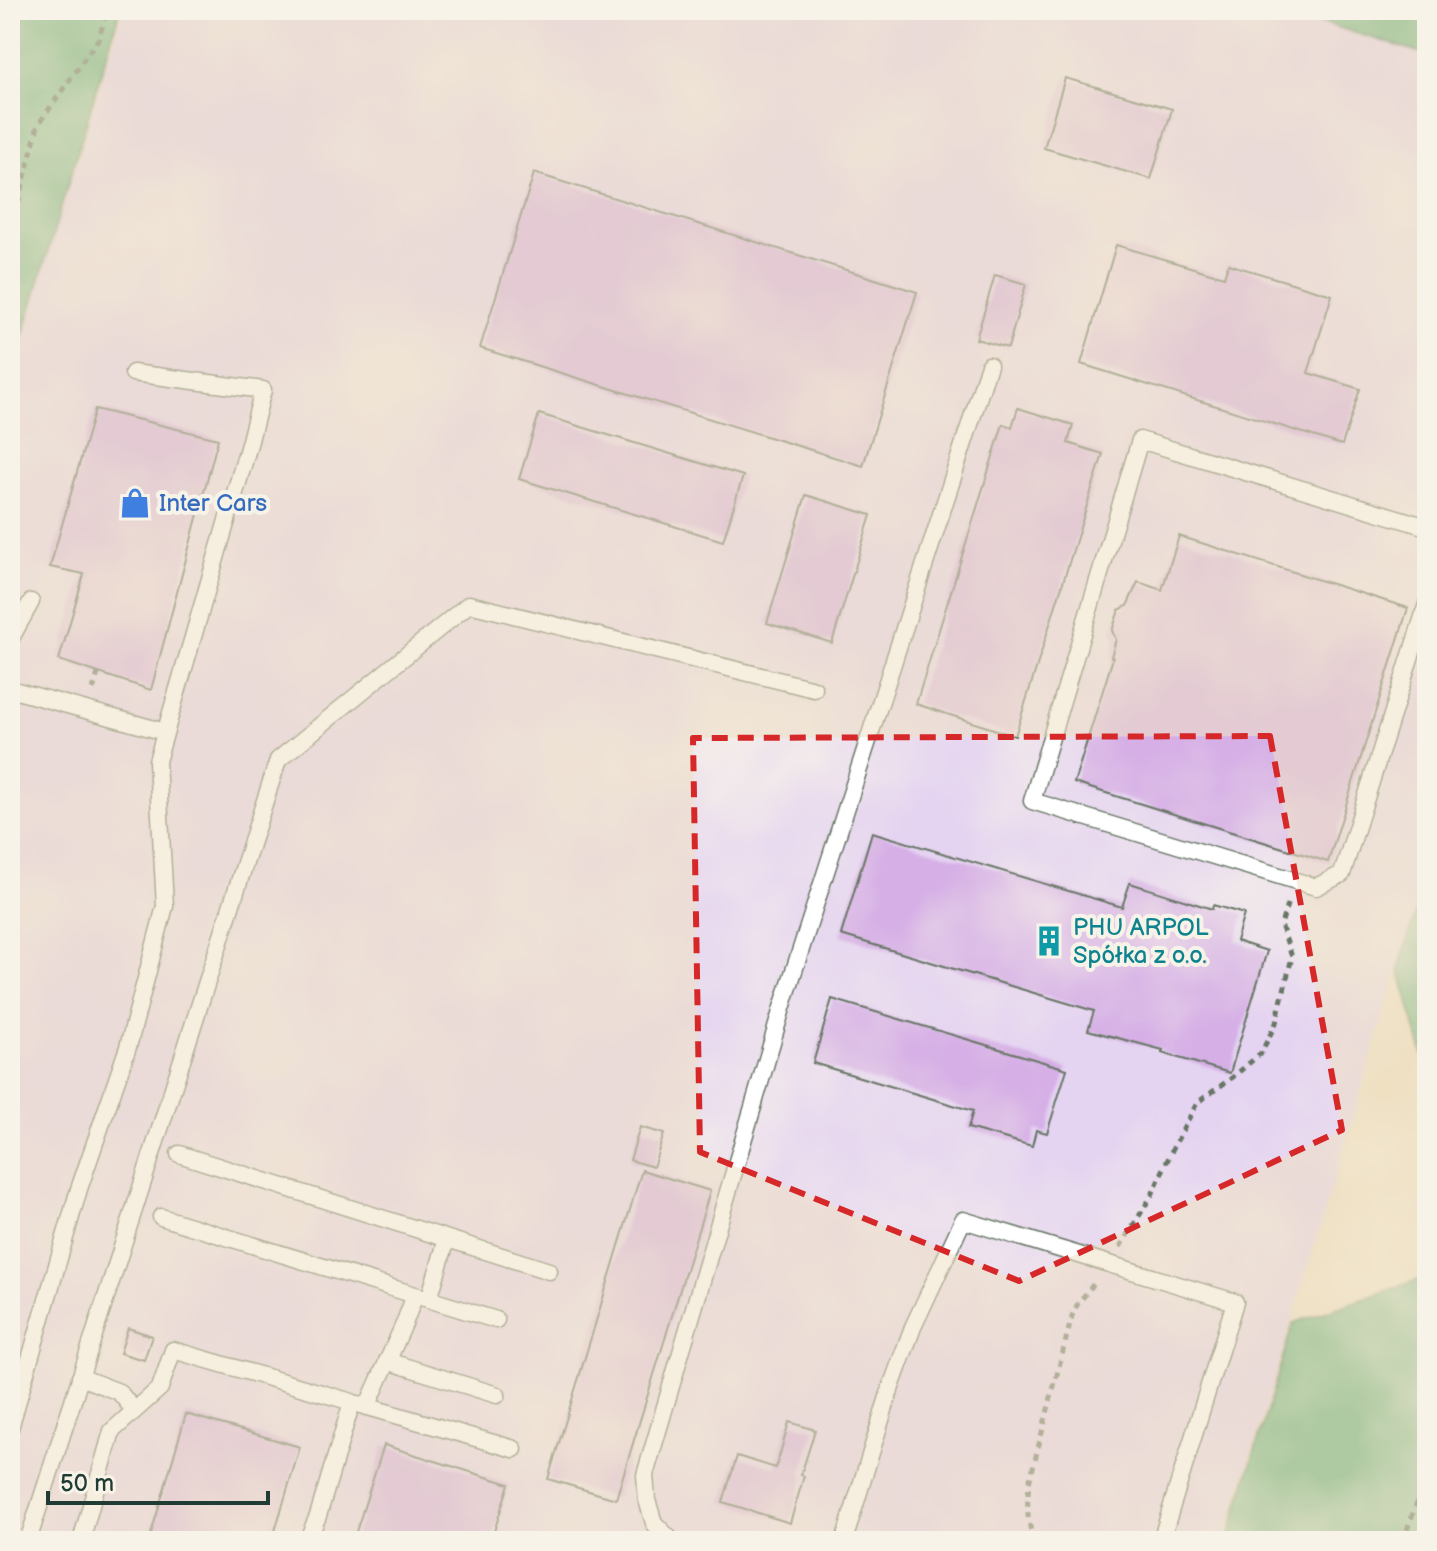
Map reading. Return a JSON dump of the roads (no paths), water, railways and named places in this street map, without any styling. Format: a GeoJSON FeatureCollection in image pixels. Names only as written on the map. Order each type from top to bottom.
{"type":"FeatureCollection","features":[{"type":"Feature","properties":{"kind":"lane"},"geometry":{"type":"LineString","coordinates":[[672,1541],[654,1523],[647,1500],[645,1475],[782,1008],[989,365]]}},
{"type":"Feature","properties":{"kind":"lane"},"geometry":{"type":"LineString","coordinates":[[10,1428],[16,1383],[128,1047],[165,906],[157,761],[263,390],[133,373]]}},
{"type":"Feature","properties":{"kind":"lane"},"geometry":{"type":"LineString","coordinates":[[1427,527],[1140,440],[1032,801],[1316,887],[1342,874],[1427,604]]}},
{"type":"Feature","properties":{"kind":"lane"},"geometry":{"type":"LineString","coordinates":[[10,640],[31,602]]}},
{"type":"Feature","properties":{"kind":"lane"},"geometry":{"type":"LineString","coordinates":[[28,1541],[278,760],[469,604],[814,689]]}},
{"type":"Feature","properties":{"kind":"lane"},"geometry":{"type":"LineString","coordinates":[[10,689],[165,732]]}},
{"type":"Feature","properties":{"kind":"lane"},"geometry":{"type":"LineString","coordinates":[[179,1154],[549,1271]]}},
{"type":"Feature","properties":{"kind":"lane"},"geometry":{"type":"LineString","coordinates":[[161,1217],[496,1320]]}},
{"type":"Feature","properties":{"kind":"lane"},"geometry":{"type":"LineString","coordinates":[[844,1541],[891,1387],[913,1327],[963,1220],[1235,1302],[1161,1541]]}},
{"type":"Feature","properties":{"kind":"lane"},"geometry":{"type":"LineString","coordinates":[[307,1541],[360,1404],[422,1297],[447,1239]]}},
{"type":"Feature","properties":{"kind":"lane"},"geometry":{"type":"LineString","coordinates":[[81,1541],[112,1431],[160,1388],[173,1350],[514,1449]]}},
{"type":"Feature","properties":{"kind":"lane"},"geometry":{"type":"LineString","coordinates":[[387,1361],[497,1395]]}},
{"type":"Feature","properties":{"kind":"lane"},"geometry":{"type":"LineString","coordinates":[[80,1377],[119,1392],[134,1410]]}},
{"type":"Feature","properties":{"kind":"place","name":"Inter Cars"},"geometry":{"type":"Point","coordinates":[135,503]}},
{"type":"Feature","properties":{"kind":"place","name":"PHU ARPOL Spółka z o.o."},"geometry":{"type":"Point","coordinates":[1049,941]}}]}
